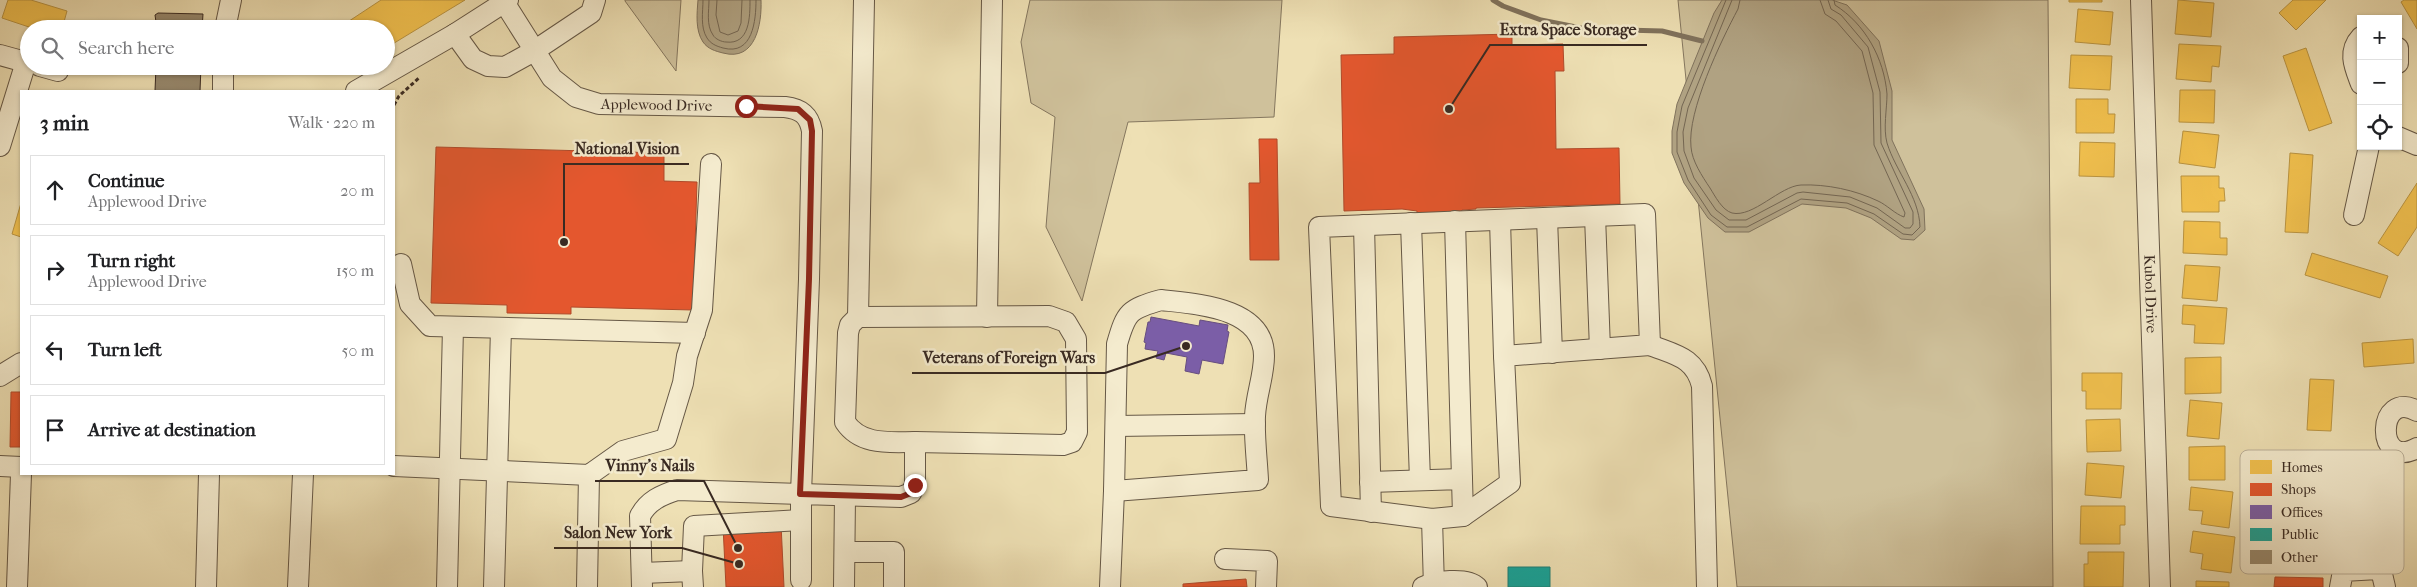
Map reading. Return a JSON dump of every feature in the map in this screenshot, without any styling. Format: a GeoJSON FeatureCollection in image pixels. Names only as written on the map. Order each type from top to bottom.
{"type":"FeatureCollection","features":[{"type":"Feature","properties":{"kind":"street"},"geometry":{"type":"LineString","coordinates":[[227,20],[231,0]]}},
{"type":"Feature","properties":{"kind":"street"},"geometry":{"type":"LineString","coordinates":[[455,34],[473,59],[488,66],[505,67],[534,51],[591,13],[595,0]]}},
{"type":"Feature","properties":{"kind":"street"},"geometry":{"type":"LineString","coordinates":[[858,317],[987,318],[1049,316],[1066,322],[1076,339],[1077,432],[1072,442],[1063,445],[878,442],[861,438],[850,430],[845,422],[848,333],[850,325],[858,317],[864,0]]}},
{"type":"Feature","properties":{"kind":"street"},"geometry":{"type":"LineString","coordinates":[[987,318],[992,0]]}},
{"type":"Feature","properties":{"kind":"street","name":"Kubol Drive"},"geometry":{"type":"LineString","coordinates":[[2141,0],[2160,587]]}},
{"type":"Feature","properties":{"kind":"street"},"geometry":{"type":"LineString","coordinates":[[395,69],[455,34],[506,1]]}},
{"type":"Feature","properties":{"kind":"street","name":"Applewood Drive"},"geometry":{"type":"LineString","coordinates":[[506,1],[534,51],[552,78],[576,97],[599,104],[786,107],[798,109],[810,120],[812,131],[809,279],[800,494],[801,580]]}},
{"type":"Feature","properties":{"kind":"street"},"geometry":{"type":"LineString","coordinates":[[2357,43],[2353,48],[2352,56],[2357,72]]}},
{"type":"Feature","properties":{"kind":"street"},"geometry":{"type":"LineString","coordinates":[[0,55],[20,61]]}},
{"type":"Feature","properties":{"kind":"street"},"geometry":{"type":"LineString","coordinates":[[27,90],[34,75]]}},
{"type":"Feature","properties":{"kind":"street"},"geometry":{"type":"LineString","coordinates":[[223,75],[223,90]]}},
{"type":"Feature","properties":{"kind":"street"},"geometry":{"type":"LineString","coordinates":[[358,90],[384,75]]}},
{"type":"Feature","properties":{"kind":"street"},"geometry":{"type":"LineString","coordinates":[[0,146],[20,104]]}},
{"type":"Feature","properties":{"kind":"street"},"geometry":{"type":"LineString","coordinates":[[2402,139],[2417,145]]}},
{"type":"Feature","properties":{"kind":"street"},"geometry":{"type":"LineString","coordinates":[[2354,215],[2368,150]]}},
{"type":"Feature","properties":{"kind":"street"},"geometry":{"type":"LineString","coordinates":[[395,466],[589,475],[623,451],[666,440],[683,383],[687,356],[702,310],[711,164]]}},
{"type":"Feature","properties":{"kind":"street"},"geometry":{"type":"LineString","coordinates":[[1500,220],[1510,483],[1463,516],[1432,519],[1331,506],[1319,227],[1645,214],[1650,345]]}},
{"type":"Feature","properties":{"kind":"street"},"geometry":{"type":"LineString","coordinates":[[1595,216],[1600,349]]}},
{"type":"Feature","properties":{"kind":"street"},"geometry":{"type":"LineString","coordinates":[[1547,218],[1552,353]]}},
{"type":"Feature","properties":{"kind":"street"},"geometry":{"type":"LineString","coordinates":[[1455,221],[1463,516]]}},
{"type":"Feature","properties":{"kind":"street"},"geometry":{"type":"LineString","coordinates":[[1411,223],[1420,480]]}},
{"type":"Feature","properties":{"kind":"street"},"geometry":{"type":"LineString","coordinates":[[1364,225],[1371,512]]}},
{"type":"Feature","properties":{"kind":"street"},"geometry":{"type":"LineString","coordinates":[[401,264],[410,304],[430,326],[695,333]]}},
{"type":"Feature","properties":{"kind":"street"},"geometry":{"type":"LineString","coordinates":[[1110,587],[1118,344],[1124,320],[1137,306],[1161,300],[1199,304],[1240,315],[1259,334],[1264,361],[1255,424],[1258,480],[1114,491]]}},
{"type":"Feature","properties":{"kind":"street"},"geometry":{"type":"LineString","coordinates":[[447,587],[453,327]]}},
{"type":"Feature","properties":{"kind":"street"},"geometry":{"type":"LineString","coordinates":[[494,587],[499,471],[501,328]]}},
{"type":"Feature","properties":{"kind":"street"},"geometry":{"type":"LineString","coordinates":[[1504,356],[1650,345],[1688,360],[1695,367],[1701,381],[1707,587]]}},
{"type":"Feature","properties":{"kind":"street"},"geometry":{"type":"LineString","coordinates":[[0,376],[20,364]]}},
{"type":"Feature","properties":{"kind":"street"},"geometry":{"type":"LineString","coordinates":[[2398,450],[2391,446],[2384,430],[2386,422],[2397,410],[2406,408],[2417,411]]}},
{"type":"Feature","properties":{"kind":"street"},"geometry":{"type":"LineString","coordinates":[[1116,426],[1255,424]]}},
{"type":"Feature","properties":{"kind":"street"},"geometry":{"type":"LineString","coordinates":[[801,520],[694,526],[693,579],[642,580],[640,516],[644,508],[663,494],[682,490],[901,497],[911,493],[915,485],[916,442]]}},
{"type":"Feature","properties":{"kind":"street"},"geometry":{"type":"LineString","coordinates":[[2404,452],[2417,448]]}},
{"type":"Feature","properties":{"kind":"street"},"geometry":{"type":"LineString","coordinates":[[0,466],[20,467]]}},
{"type":"Feature","properties":{"kind":"street"},"geometry":{"type":"LineString","coordinates":[[18,587],[22,475]]}},
{"type":"Feature","properties":{"kind":"street"},"geometry":{"type":"LineString","coordinates":[[206,587],[209,475]]}},
{"type":"Feature","properties":{"kind":"street"},"geometry":{"type":"LineString","coordinates":[[298,587],[303,475]]}},
{"type":"Feature","properties":{"kind":"street"},"geometry":{"type":"LineString","coordinates":[[586,587],[589,475]]}},
{"type":"Feature","properties":{"kind":"street"},"geometry":{"type":"LineString","coordinates":[[1370,482],[1462,480]]}},
{"type":"Feature","properties":{"kind":"street"},"geometry":{"type":"LineString","coordinates":[[844,587],[845,496]]}},
{"type":"Feature","properties":{"kind":"street"},"geometry":{"type":"LineString","coordinates":[[1432,519],[1430,585],[1467,582],[1477,587]]}},
{"type":"Feature","properties":{"kind":"street"},"geometry":{"type":"LineString","coordinates":[[845,552],[894,552],[894,587]]}},
{"type":"Feature","properties":{"kind":"street"},"geometry":{"type":"LineString","coordinates":[[1225,559],[1267,561],[1266,587]]}},
{"type":"Feature","properties":{"kind":"street"},"geometry":{"type":"LineString","coordinates":[[2340,587],[2343,574]]}},
{"type":"Feature","properties":{"kind":"street"},"geometry":{"type":"LineString","coordinates":[[2382,574],[2385,587]]}},
{"type":"Feature","properties":{"kind":"shaded area"},"geometry":{"type":"Polygon","coordinates":[[[681,0],[676,71],[625,1],[681,0]]]}},
{"type":"Feature","properties":{"kind":"shaded area"},"geometry":{"type":"Polygon","coordinates":[[[1030,0],[1282,0],[1274,117],[1128,122],[1082,301],[1046,227],[1055,117],[1031,103],[1021,42],[1030,0]]]}},
{"type":"Feature","properties":{"kind":"shaded area"},"geometry":{"type":"Polygon","coordinates":[[[1678,0],[2048,0],[2053,587],[1737,587],[1678,0]]]}},
{"type":"Feature","properties":{"kind":"water"},"geometry":{"type":"Polygon","coordinates":[[[698,0],[761,0],[758,29],[750,46],[743,52],[734,54],[723,53],[707,46],[700,37],[698,27],[698,0]]]}},
{"type":"Feature","properties":{"kind":"water"},"geometry":{"type":"Polygon","coordinates":[[[1722,0],[1832,0],[1847,5],[1879,41],[1892,91],[1892,140],[1924,209],[1925,230],[1914,240],[1901,239],[1871,218],[1846,208],[1802,204],[1749,232],[1725,232],[1708,218],[1684,183],[1672,153],[1672,131],[1677,104],[1714,13],[1722,0]]]}},
{"type":"Feature","properties":{"kind":"building: Homes"},"geometry":{"type":"Polygon","coordinates":[[[8,0],[31,0],[67,11],[64,20],[20,20],[20,24],[2,18],[8,0]]]}},
{"type":"Feature","properties":{"kind":"building: Homes"},"geometry":{"type":"Polygon","coordinates":[[[381,0],[465,0],[395,43],[395,20],[351,20],[381,0]]]}},
{"type":"Feature","properties":{"kind":"building: Homes"},"geometry":{"type":"Polygon","coordinates":[[[2069,0],[2102,0],[2102,2],[2069,2],[2069,0]]]}},
{"type":"Feature","properties":{"kind":"building: Homes"},"geometry":{"type":"Polygon","coordinates":[[[2178,0],[2214,3],[2211,37],[2175,34],[2178,0]]]}},
{"type":"Feature","properties":{"kind":"building: Homes"},"geometry":{"type":"Polygon","coordinates":[[[2293,0],[2326,0],[2296,30],[2279,13],[2293,0]]]}},
{"type":"Feature","properties":{"kind":"building: Homes"},"geometry":{"type":"Polygon","coordinates":[[[2404,0],[2417,0],[2417,29],[2401,2],[2404,0]]]}},
{"type":"Feature","properties":{"kind":"building: Homes"},"geometry":{"type":"Polygon","coordinates":[[[2078,9],[2113,12],[2110,45],[2075,42],[2078,9]]]}},
{"type":"Feature","properties":{"kind":"building: Homes"},"geometry":{"type":"Polygon","coordinates":[[[2179,44],[2221,46],[2219,67],[2212,66],[2211,82],[2176,79],[2179,44]]]}},
{"type":"Feature","properties":{"kind":"building: Homes"},"geometry":{"type":"Polygon","coordinates":[[[2306,48],[2332,123],[2309,131],[2283,56],[2306,48]]]}},
{"type":"Feature","properties":{"kind":"building: Homes"},"geometry":{"type":"Polygon","coordinates":[[[2071,55],[2112,56],[2110,90],[2069,88],[2071,55]]]}},
{"type":"Feature","properties":{"kind":"building: Homes"},"geometry":{"type":"Polygon","coordinates":[[[2180,90],[2215,90],[2214,123],[2179,122],[2180,90]]]}},
{"type":"Feature","properties":{"kind":"building: Homes"},"geometry":{"type":"Polygon","coordinates":[[[2076,99],[2108,99],[2108,114],[2115,114],[2114,133],[2076,133],[2076,99]]]}},
{"type":"Feature","properties":{"kind":"building: Homes"},"geometry":{"type":"Polygon","coordinates":[[[2183,131],[2219,135],[2215,168],[2179,163],[2183,131]]]}},
{"type":"Feature","properties":{"kind":"building: Homes"},"geometry":{"type":"Polygon","coordinates":[[[2080,142],[2115,143],[2114,177],[2079,176],[2080,142]]]}},
{"type":"Feature","properties":{"kind":"building: Homes"},"geometry":{"type":"Polygon","coordinates":[[[2290,153],[2313,155],[2308,233],[2285,232],[2290,153]]]}},
{"type":"Feature","properties":{"kind":"building: Homes"},"geometry":{"type":"Polygon","coordinates":[[[2181,176],[2219,176],[2219,188],[2224,188],[2225,201],[2219,201],[2219,212],[2182,212],[2181,176]]]}},
{"type":"Feature","properties":{"kind":"building: Homes"},"geometry":{"type":"Polygon","coordinates":[[[2417,183],[2417,227],[2398,256],[2378,243],[2417,183]]]}},
{"type":"Feature","properties":{"kind":"building: Homes"},"geometry":{"type":"Polygon","coordinates":[[[20,206],[20,237],[12,234],[20,206]]]}},
{"type":"Feature","properties":{"kind":"building: Homes"},"geometry":{"type":"Polygon","coordinates":[[[2184,221],[2220,222],[2220,238],[2227,238],[2227,255],[2183,253],[2184,221]]]}},
{"type":"Feature","properties":{"kind":"building: Homes"},"geometry":{"type":"Polygon","coordinates":[[[2312,253],[2388,276],[2380,298],[2305,275],[2312,253]]]}},
{"type":"Feature","properties":{"kind":"building: Homes"},"geometry":{"type":"Polygon","coordinates":[[[2185,265],[2220,267],[2217,301],[2182,298],[2185,265]]]}},
{"type":"Feature","properties":{"kind":"building: Homes"},"geometry":{"type":"Polygon","coordinates":[[[2183,305],[2227,308],[2224,344],[2194,343],[2195,325],[2182,324],[2183,305]]]}},
{"type":"Feature","properties":{"kind":"building: Homes"},"geometry":{"type":"Polygon","coordinates":[[[2413,339],[2414,363],[2364,367],[2362,343],[2413,339]]]}},
{"type":"Feature","properties":{"kind":"building: Homes"},"geometry":{"type":"Polygon","coordinates":[[[2221,357],[2221,393],[2185,394],[2185,358],[2221,357]]]}},
{"type":"Feature","properties":{"kind":"building: Homes"},"geometry":{"type":"Polygon","coordinates":[[[2082,373],[2122,373],[2121,409],[2086,409],[2086,391],[2082,391],[2082,373]]]}},
{"type":"Feature","properties":{"kind":"building: Homes"},"geometry":{"type":"Polygon","coordinates":[[[2310,379],[2334,380],[2331,431],[2307,430],[2310,379]]]}},
{"type":"Feature","properties":{"kind":"building: Homes"},"geometry":{"type":"Polygon","coordinates":[[[2190,400],[2222,403],[2219,439],[2187,436],[2190,400]]]}},
{"type":"Feature","properties":{"kind":"building: Homes"},"geometry":{"type":"Polygon","coordinates":[[[2120,419],[2121,451],[2087,452],[2086,420],[2120,419]]]}},
{"type":"Feature","properties":{"kind":"building: Homes"},"geometry":{"type":"Polygon","coordinates":[[[2225,446],[2225,480],[2189,480],[2189,447],[2225,446]]]}},
{"type":"Feature","properties":{"kind":"building: Homes"},"geometry":{"type":"Polygon","coordinates":[[[2087,463],[2124,466],[2121,498],[2085,495],[2087,463]]]}},
{"type":"Feature","properties":{"kind":"building: Homes"},"geometry":{"type":"Polygon","coordinates":[[[2191,487],[2233,492],[2229,528],[2201,524],[2203,511],[2189,510],[2191,487]]]}},
{"type":"Feature","properties":{"kind":"building: Homes"},"geometry":{"type":"Polygon","coordinates":[[[2081,506],[2125,506],[2125,525],[2120,525],[2120,544],[2080,544],[2081,506]]]}},
{"type":"Feature","properties":{"kind":"building: Homes"},"geometry":{"type":"Polygon","coordinates":[[[2193,531],[2235,537],[2231,573],[2201,569],[2203,554],[2190,552],[2193,531]]]}},
{"type":"Feature","properties":{"kind":"building: Homes"},"geometry":{"type":"Polygon","coordinates":[[[2088,552],[2124,552],[2123,587],[2084,587],[2084,564],[2088,564],[2088,552]]]}},
{"type":"Feature","properties":{"kind":"building: Homes"},"geometry":{"type":"Polygon","coordinates":[[[2196,581],[2229,582],[2229,587],[2196,587],[2196,581]]]}},
{"type":"Feature","properties":{"kind":"building: Shops"},"geometry":{"type":"Polygon","coordinates":[[[1512,34],[1512,45],[1563,44],[1564,71],[1555,71],[1556,149],[1619,148],[1620,204],[1476,208],[1462,210],[1461,212],[1417,213],[1417,211],[1402,209],[1344,211],[1341,55],[1394,54],[1394,37],[1512,34]]]}},
{"type":"Feature","properties":{"kind":"building: Shops"},"geometry":{"type":"Polygon","coordinates":[[[1259,139],[1277,139],[1279,260],[1250,260],[1249,183],[1260,183],[1259,139]]]}},
{"type":"Feature","properties":{"kind":"building: Shops"},"geometry":{"type":"Polygon","coordinates":[[[436,147],[664,153],[664,181],[697,182],[693,310],[571,307],[571,314],[507,313],[507,305],[431,303],[436,147]]]}},
{"type":"Feature","properties":{"kind":"building: Shops"},"geometry":{"type":"Polygon","coordinates":[[[11,392],[20,392],[20,447],[10,447],[11,392]]]}},
{"type":"Feature","properties":{"kind":"building: Shops"},"geometry":{"type":"Polygon","coordinates":[[[781,524],[784,587],[726,587],[723,526],[781,524]]]}},
{"type":"Feature","properties":{"kind":"building: Shops"},"geometry":{"type":"Polygon","coordinates":[[[2275,577],[2323,578],[2323,587],[2274,587],[2275,577]]]}},
{"type":"Feature","properties":{"kind":"building: Shops"},"geometry":{"type":"Polygon","coordinates":[[[1246,579],[1247,587],[1183,587],[1183,584],[1246,579]]]}},
{"type":"Feature","properties":{"kind":"building: Offices"},"geometry":{"type":"Polygon","coordinates":[[[1151,317],[1199,326],[1200,320],[1228,325],[1227,331],[1229,332],[1223,364],[1202,360],[1199,374],[1185,371],[1187,357],[1166,353],[1164,360],[1156,358],[1158,351],[1145,349],[1146,343],[1144,342],[1148,322],[1150,322],[1151,317]]]}},
{"type":"Feature","properties":{"kind":"building: Public"},"geometry":{"type":"Polygon","coordinates":[[[1508,567],[1550,567],[1550,587],[1508,587],[1508,567]]]}},
{"type":"Feature","properties":{"kind":"building: Other"},"geometry":{"type":"Polygon","coordinates":[[[158,13],[203,14],[203,20],[156,20],[155,15],[158,13]]]}},
{"type":"Feature","properties":{"kind":"building: Other"},"geometry":{"type":"Polygon","coordinates":[[[156,75],[201,75],[200,90],[155,90],[156,75]]]}},
{"type":"Feature","properties":{"kind":"waterway"},"geometry":{"type":"LineString","coordinates":[[1493,0],[1503,6],[1541,20],[1586,29],[1662,31],[1702,41]]}},
{"type":"Feature","properties":{"kind":"place","name":"Extra Space Storage"},"geometry":{"type":"Point","coordinates":[1449,109]}},
{"type":"Feature","properties":{"kind":"place","name":"National Vision"},"geometry":{"type":"Point","coordinates":[564,242]}},
{"type":"Feature","properties":{"kind":"place","name":"Veterans of Foreign Wars"},"geometry":{"type":"Point","coordinates":[1186,346]}},
{"type":"Feature","properties":{"kind":"place","name":"Vinny's Nails"},"geometry":{"type":"Point","coordinates":[738,548]}},
{"type":"Feature","properties":{"kind":"place","name":"Salon New York"},"geometry":{"type":"Point","coordinates":[739,564]}},
{"type":"Feature","properties":{"kind":"route"},"geometry":{"type":"LineString","coordinates":[[746,106],[798,109],[810,120],[812,131],[809,279],[800,494],[901,497],[911,493],[915,485]]}}]}
